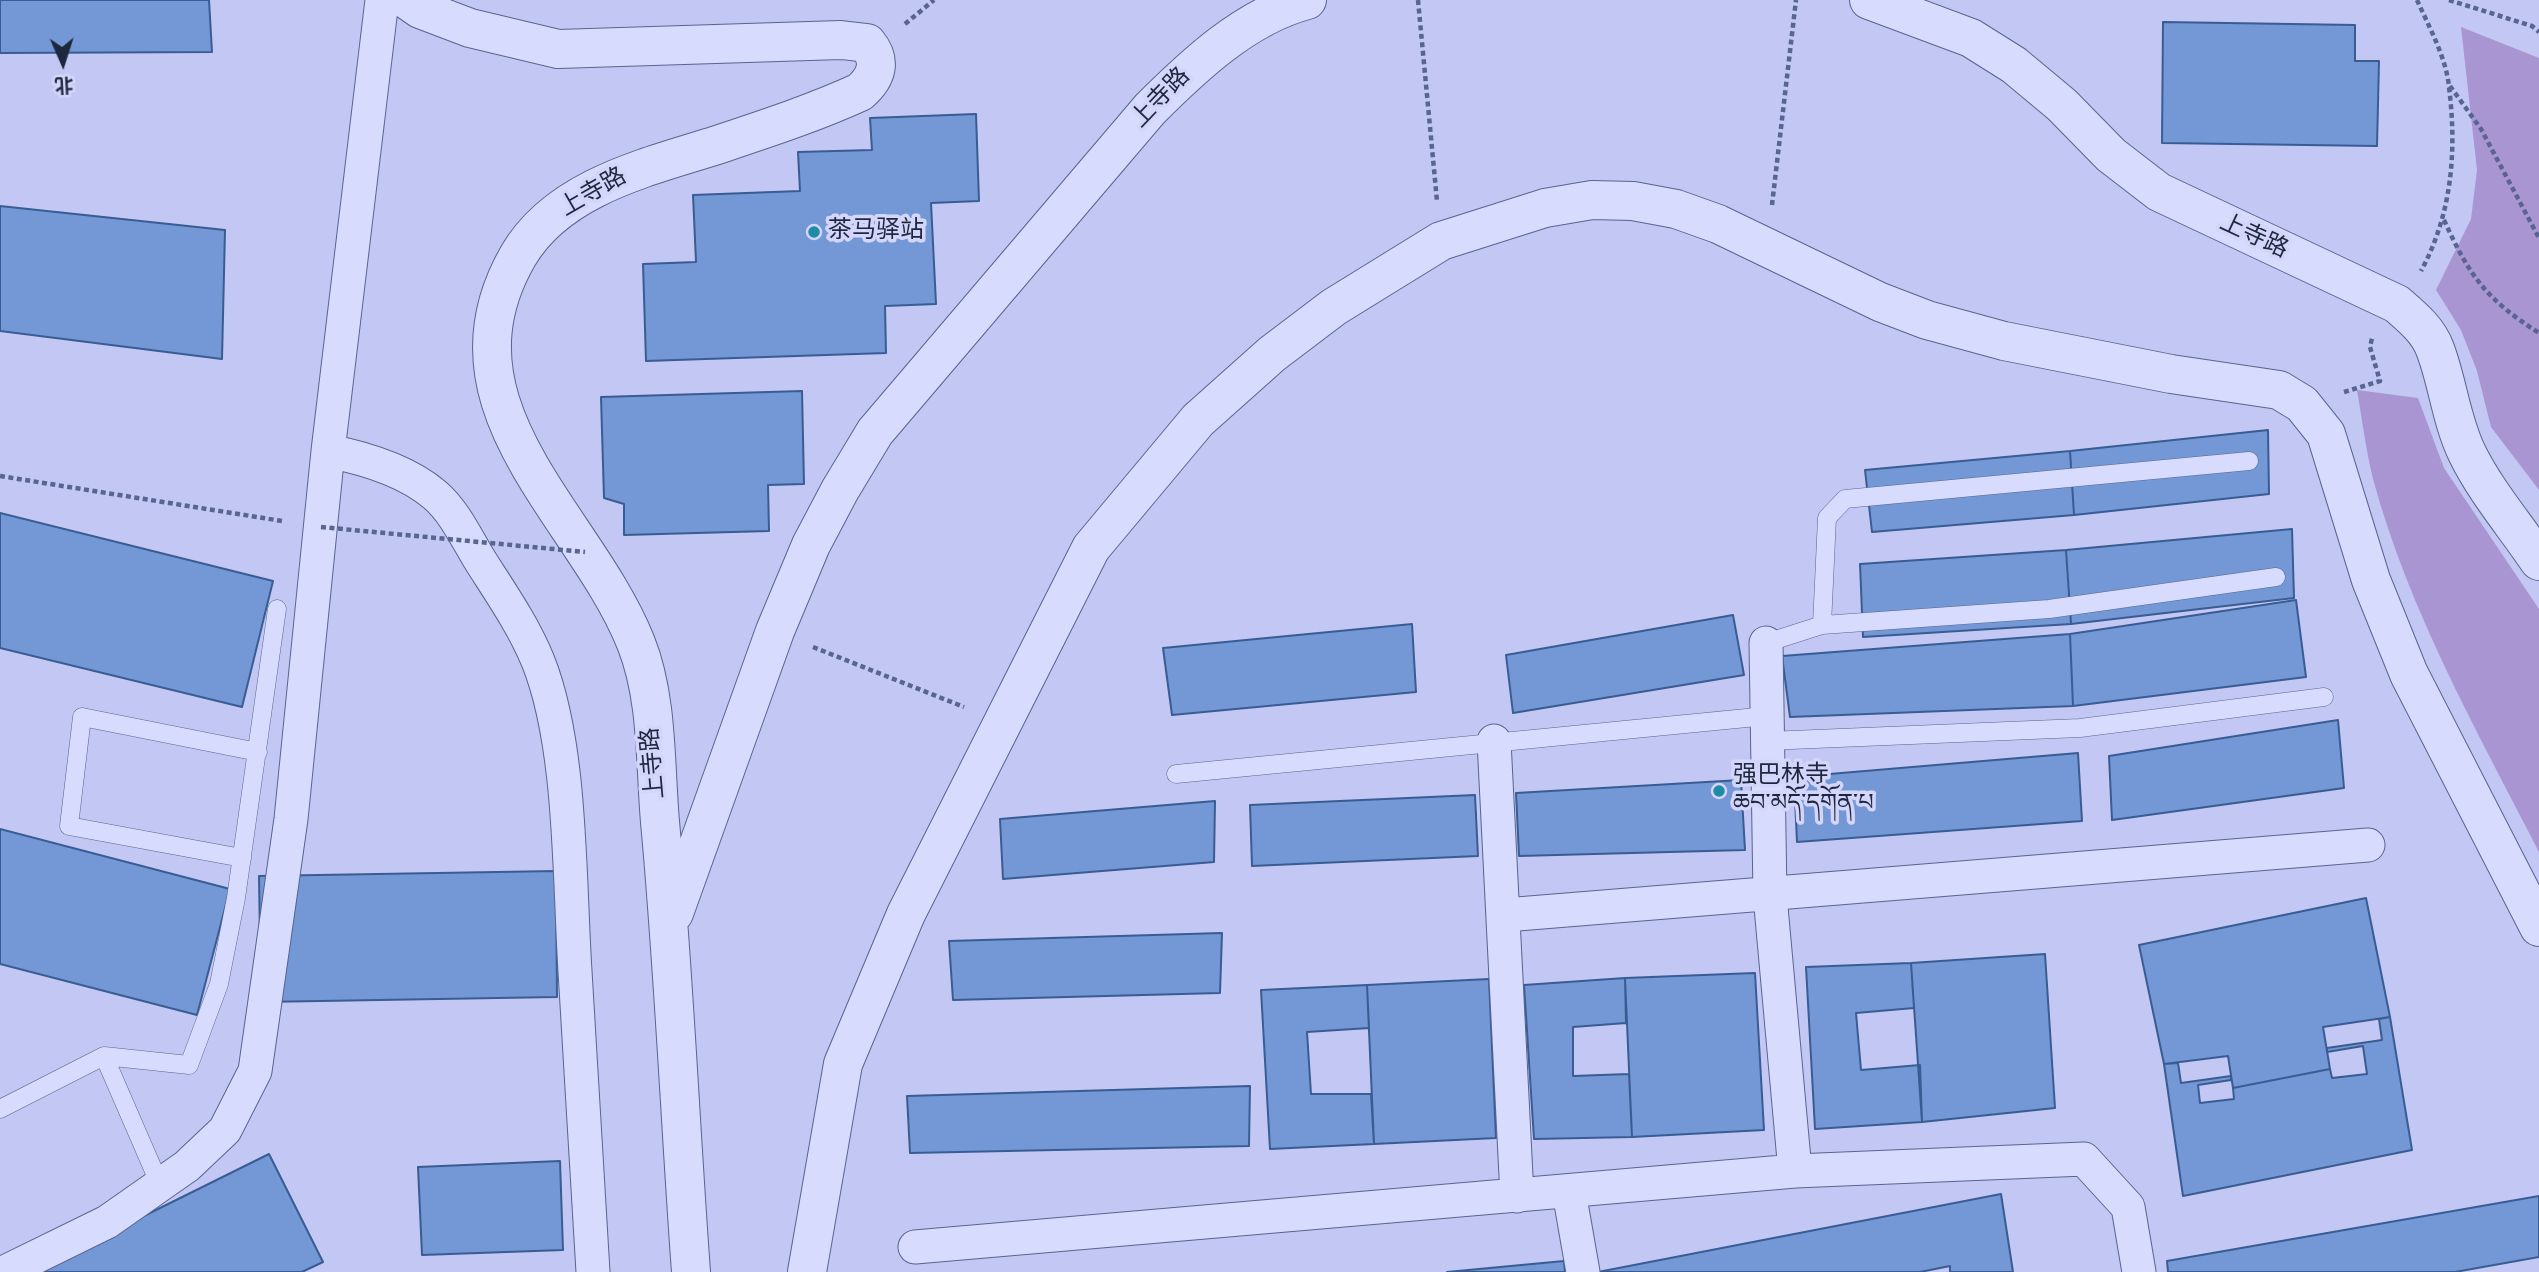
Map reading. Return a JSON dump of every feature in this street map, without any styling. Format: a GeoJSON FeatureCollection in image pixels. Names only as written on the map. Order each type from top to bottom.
{"type":"FeatureCollection","features":[{"type":"Feature","properties":{"kind":"street"},"geometry":{"type":"LineString","coordinates":[[5,1272],[107,1222],[187,1166],[225,1130],[255,1071],[291,819],[307,525],[328,451],[382,0]]}},
{"type":"Feature","properties":{"kind":"street","name":"上寺路"},"geometry":{"type":"LineString","coordinates":[[407,0],[420,9],[470,28],[518,42],[558,49],[841,40],[867,43],[876,54],[876,68],[870,82],[860,92],[781,123],[627,173],[574,201],[544,225],[520,253],[501,292],[493,332],[500,404],[510,433],[622,613],[646,671],[670,925],[691,1272]]}},
{"type":"Feature","properties":{"kind":"street","name":"上寺路"},"geometry":{"type":"LineString","coordinates":[[670,925],[775,631],[811,545],[840,489],[875,432],[1150,109],[1193,66],[1277,12],[1307,0]]}},
{"type":"Feature","properties":{"kind":"street","name":"上寺路"},"geometry":{"type":"LineString","coordinates":[[1869,0],[1971,38],[2014,65],[2063,105],[2111,155],[2160,192],[2387,300],[2419,323],[2435,348],[2453,418],[2481,481],[2539,561]]}},
{"type":"Feature","properties":{"kind":"street"},"geometry":{"type":"LineString","coordinates":[[807,1272],[843,1064],[906,914],[1091,548],[1198,420],[1272,354],[1334,307],[1441,240],[1545,208],[1592,200],[1633,201],[1687,213],[1767,247],[1880,302],[1978,334],[2171,374],[2278,390],[2302,404],[2326,434],[2371,580],[2409,674],[2539,927]]}},
{"type":"Feature","properties":{"kind":"street"},"geometry":{"type":"LineString","coordinates":[[328,451],[360,457],[403,476],[435,495],[455,520],[516,615],[538,661],[550,698],[559,744],[566,830],[593,1272]]}},
{"type":"Feature","properties":{"kind":"street"},"geometry":{"type":"LineString","coordinates":[[1766,643],[1770,896],[1795,1171]]}},
{"type":"Feature","properties":{"kind":"street"},"geometry":{"type":"LineString","coordinates":[[1494,741],[1505,915],[1517,1196]]}},
{"type":"Feature","properties":{"kind":"street"},"geometry":{"type":"LineString","coordinates":[[1505,915],[1770,896],[2368,845]]}},
{"type":"Feature","properties":{"kind":"street"},"geometry":{"type":"LineString","coordinates":[[915,1247],[1795,1171],[2084,1159],[2127,1207],[2139,1272]]}},
{"type":"Feature","properties":{"kind":"street"},"geometry":{"type":"LineString","coordinates":[[1569,1192],[1583,1272]]}},
{"type":"Feature","properties":{"kind":"lane"},"geometry":{"type":"LineString","coordinates":[[1822,625],[1827,518],[1845,499],[2249,461]]}},
{"type":"Feature","properties":{"kind":"lane"},"geometry":{"type":"LineString","coordinates":[[1766,643],[1822,625],[2049,609],[2276,577]]}},
{"type":"Feature","properties":{"kind":"lane"},"geometry":{"type":"LineString","coordinates":[[0,1109],[104,1056],[189,1065],[219,984],[242,858],[277,610]]}},
{"type":"Feature","properties":{"kind":"lane"},"geometry":{"type":"LineString","coordinates":[[1177,774],[1494,741],[1767,729],[2080,728],[2324,697]]}},
{"type":"Feature","properties":{"kind":"lane"},"geometry":{"type":"LineString","coordinates":[[242,858],[69,826],[82,717],[258,752]]}},
{"type":"Feature","properties":{"kind":"lane"},"geometry":{"type":"LineString","coordinates":[[104,1056],[160,1185]]}},
{"type":"Feature","properties":{"kind":"path"},"geometry":{"type":"LineString","coordinates":[[1418,0],[1441,240]]}},
{"type":"Feature","properties":{"kind":"path"},"geometry":{"type":"LineString","coordinates":[[1767,247],[1796,0]]}},
{"type":"Feature","properties":{"kind":"path"},"geometry":{"type":"LineString","coordinates":[[2417,0],[2449,85],[2481,129],[2539,238]]}},
{"type":"Feature","properties":{"kind":"path"},"geometry":{"type":"LineString","coordinates":[[2449,0],[2532,26],[2539,32]]}},
{"type":"Feature","properties":{"kind":"path"},"geometry":{"type":"LineString","coordinates":[[2326,434],[2324,398],[2380,381],[2371,347],[2387,300],[2416,280],[2437,241],[2447,203],[2452,168],[2449,85]]}},
{"type":"Feature","properties":{"kind":"path"},"geometry":{"type":"LineString","coordinates":[[2444,220],[2470,274],[2495,303],[2539,334]]}},
{"type":"Feature","properties":{"kind":"path"},"geometry":{"type":"LineString","coordinates":[[0,476],[307,525],[584,552]]}},
{"type":"Feature","properties":{"kind":"path"},"geometry":{"type":"LineString","coordinates":[[775,631],[1004,723]]}},
{"type":"Feature","properties":{"kind":"shaded area"},"geometry":{"type":"Polygon","coordinates":[[[2461,27],[2539,58],[2539,490],[2491,427],[2477,371],[2461,330],[2436,290],[2471,219],[2477,170],[2461,27]]]}},
{"type":"Feature","properties":{"kind":"shaded area"},"geometry":{"type":"Polygon","coordinates":[[[2357,390],[2418,398],[2444,468],[2539,609],[2539,852],[2446,670],[2405,576],[2373,479],[2357,390]]]}},
{"type":"Feature","properties":{"kind":"building"},"geometry":{"type":"Polygon","coordinates":[[[0,0],[209,0],[212,52],[0,53],[0,0]]]}},
{"type":"Feature","properties":{"kind":"building"},"geometry":{"type":"Polygon","coordinates":[[[2163,22],[2355,25],[2355,61],[2379,61],[2377,146],[2162,143],[2163,22]]]}},
{"type":"Feature","properties":{"kind":"building","name":"茶马驿站"},"geometry":{"type":"Polygon","coordinates":[[[976,114],[979,201],[931,203],[936,304],[885,306],[886,353],[646,361],[643,264],[696,262],[693,195],[800,191],[798,152],[872,150],[870,118],[976,114]]]}},
{"type":"Feature","properties":{"kind":"building"},"geometry":{"type":"Polygon","coordinates":[[[0,206],[225,230],[222,359],[0,331],[0,206]]]}},
{"type":"Feature","properties":{"kind":"building"},"geometry":{"type":"Polygon","coordinates":[[[802,391],[804,484],[768,485],[769,531],[624,535],[624,504],[604,498],[601,397],[802,391]]]}},
{"type":"Feature","properties":{"kind":"building"},"geometry":{"type":"Polygon","coordinates":[[[2268,430],[2269,494],[2074,515],[2070,451],[2268,430]]]}},
{"type":"Feature","properties":{"kind":"building"},"geometry":{"type":"Polygon","coordinates":[[[2070,451],[2074,515],[1872,532],[1865,470],[2070,451]]]}},
{"type":"Feature","properties":{"kind":"building"},"geometry":{"type":"Polygon","coordinates":[[[0,513],[273,581],[242,707],[0,648],[0,513]]]}},
{"type":"Feature","properties":{"kind":"building"},"geometry":{"type":"Polygon","coordinates":[[[2292,529],[2294,598],[2071,624],[2066,550],[2292,529]]]}},
{"type":"Feature","properties":{"kind":"building"},"geometry":{"type":"Polygon","coordinates":[[[2066,550],[2071,624],[1863,637],[1860,564],[2066,550]]]}},
{"type":"Feature","properties":{"kind":"building"},"geometry":{"type":"Polygon","coordinates":[[[2296,600],[2306,677],[2073,706],[2070,634],[2296,600]]]}},
{"type":"Feature","properties":{"kind":"building"},"geometry":{"type":"Polygon","coordinates":[[[1733,615],[1744,675],[1513,713],[1506,655],[1733,615]]]}},
{"type":"Feature","properties":{"kind":"building"},"geometry":{"type":"Polygon","coordinates":[[[1412,624],[1416,692],[1172,715],[1163,648],[1412,624]]]}},
{"type":"Feature","properties":{"kind":"building"},"geometry":{"type":"Polygon","coordinates":[[[2070,634],[2073,706],[1790,717],[1782,656],[2070,634]]]}},
{"type":"Feature","properties":{"kind":"building"},"geometry":{"type":"Polygon","coordinates":[[[2338,720],[2344,788],[2112,820],[2109,756],[2338,720]]]}},
{"type":"Feature","properties":{"kind":"building"},"geometry":{"type":"Polygon","coordinates":[[[2078,753],[2082,821],[1797,842],[1794,777],[2078,753]]]}},
{"type":"Feature","properties":{"kind":"building"},"geometry":{"type":"Polygon","coordinates":[[[1741,780],[1745,850],[1519,856],[1516,793],[1741,780]]]}},
{"type":"Feature","properties":{"kind":"building"},"geometry":{"type":"Polygon","coordinates":[[[1475,795],[1478,856],[1252,866],[1250,805],[1475,795]]]}},
{"type":"Feature","properties":{"kind":"building"},"geometry":{"type":"Polygon","coordinates":[[[1215,801],[1214,862],[1003,879],[1000,819],[1215,801]]]}},
{"type":"Feature","properties":{"kind":"building"},"geometry":{"type":"Polygon","coordinates":[[[0,829],[230,889],[197,1015],[0,964],[0,829]]]}},
{"type":"Feature","properties":{"kind":"building"},"geometry":{"type":"Polygon","coordinates":[[[556,871],[557,997],[261,1002],[259,876],[556,871]]]}},
{"type":"Feature","properties":{"kind":"building"},"geometry":{"type":"Polygon","coordinates":[[[2366,898],[2390,1017],[2323,1027],[2330,1069],[2233,1088],[2228,1056],[2164,1064],[2139,945],[2366,898]]]}},
{"type":"Feature","properties":{"kind":"building"},"geometry":{"type":"Polygon","coordinates":[[[1222,933],[1220,993],[953,1000],[949,941],[1222,933]]]}},
{"type":"Feature","properties":{"kind":"building"},"geometry":{"type":"Polygon","coordinates":[[[2045,954],[2055,1108],[1922,1122],[1911,963],[2045,954]]]}},
{"type":"Feature","properties":{"kind":"building"},"geometry":{"type":"Polygon","coordinates":[[[1911,963],[1914,1008],[1856,1013],[1861,1070],[1920,1065],[1922,1122],[1815,1129],[1806,967],[1911,963]]]}},
{"type":"Feature","properties":{"kind":"building"},"geometry":{"type":"Polygon","coordinates":[[[1755,973],[1764,1130],[1632,1137],[1625,978],[1755,973]]]}},
{"type":"Feature","properties":{"kind":"building"},"geometry":{"type":"Polygon","coordinates":[[[1625,978],[1626,1023],[1573,1027],[1573,1076],[1629,1074],[1632,1137],[1534,1139],[1524,985],[1625,978]]]}},
{"type":"Feature","properties":{"kind":"building"},"geometry":{"type":"Polygon","coordinates":[[[1489,979],[1496,1138],[1374,1144],[1367,985],[1489,979]]]}},
{"type":"Feature","properties":{"kind":"building"},"geometry":{"type":"Polygon","coordinates":[[[1367,985],[1369,1028],[1307,1032],[1311,1094],[1371,1094],[1374,1144],[1270,1149],[1261,990],[1367,985]]]}},
{"type":"Feature","properties":{"kind":"building"},"geometry":{"type":"Polygon","coordinates":[[[2390,1017],[2412,1150],[2183,1196],[2164,1064],[2178,1063],[2181,1083],[2231,1076],[2231,1080],[2198,1085],[2200,1103],[2234,1099],[2233,1088],[2330,1069],[2332,1078],[2367,1074],[2363,1046],[2327,1052],[2327,1048],[2382,1040],[2379,1019],[2390,1017]]]}},
{"type":"Feature","properties":{"kind":"building"},"geometry":{"type":"Polygon","coordinates":[[[1250,1086],[1249,1146],[910,1153],[907,1096],[1250,1086]]]}},
{"type":"Feature","properties":{"kind":"building"},"geometry":{"type":"Polygon","coordinates":[[[269,1154],[323,1262],[302,1272],[31,1272],[269,1154]]]}},
{"type":"Feature","properties":{"kind":"building"},"geometry":{"type":"Polygon","coordinates":[[[560,1161],[563,1250],[422,1255],[418,1167],[560,1161]]]}},
{"type":"Feature","properties":{"kind":"building"},"geometry":{"type":"Polygon","coordinates":[[[2001,1194],[2013,1272],[1950,1272],[1950,1266],[1920,1272],[1598,1272],[2001,1194]]]}},
{"type":"Feature","properties":{"kind":"building"},"geometry":{"type":"Polygon","coordinates":[[[2539,1196],[2539,1257],[2455,1272],[2168,1272],[2167,1261],[2539,1196]]]}},
{"type":"Feature","properties":{"kind":"building"},"geometry":{"type":"Polygon","coordinates":[[[1564,1261],[1565,1272],[1447,1272],[1564,1261]]]}},
{"type":"Feature","properties":{"kind":"place","name":"茶马驿站"},"geometry":{"type":"Point","coordinates":[814,232]}},
{"type":"Feature","properties":{"kind":"place","name":"强巴林寺 ཆབ་མདོ་དགོན་པ"},"geometry":{"type":"Point","coordinates":[1719,791]}}]}
